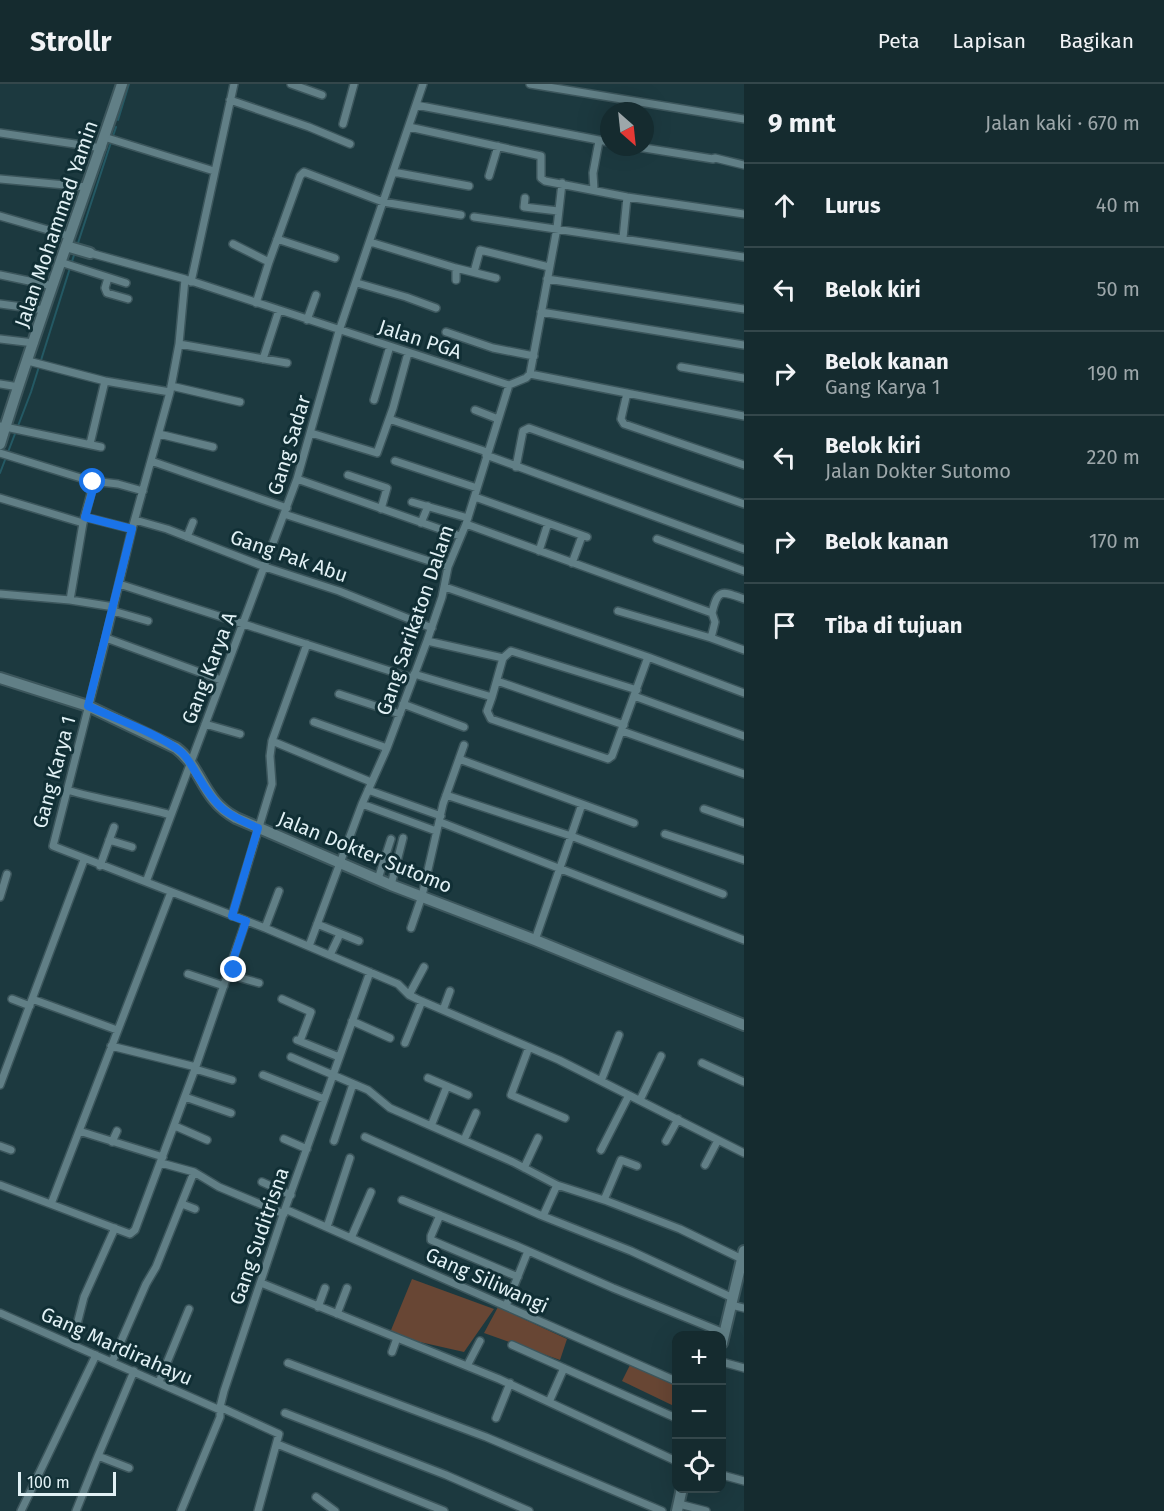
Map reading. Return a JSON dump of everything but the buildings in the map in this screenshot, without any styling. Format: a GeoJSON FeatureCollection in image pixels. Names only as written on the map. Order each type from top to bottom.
{"type":"FeatureCollection","features":[{"type":"Feature","properties":{"kind":"street","name":"Jalan Mohammad Yamin"},"geometry":{"type":"LineString","coordinates":[[0,444],[4,426],[28,362],[122,84]]}},
{"type":"Feature","properties":{"kind":"street","name":"Gang Karya 1"},"geometry":{"type":"LineString","coordinates":[[234,84],[188,280],[170,389],[52,844],[54,848],[265,928],[398,984],[409,995],[530,1047],[744,1153]]}},
{"type":"Feature","properties":{"kind":"street"},"geometry":{"type":"LineString","coordinates":[[291,84],[322,95]]}},
{"type":"Feature","properties":{"kind":"street"},"geometry":{"type":"LineString","coordinates":[[343,124],[354,84]]}},
{"type":"Feature","properties":{"kind":"street","name":"Gang Sadar"},"geometry":{"type":"LineString","coordinates":[[265,567],[297,479],[339,331],[423,84]]}},
{"type":"Feature","properties":{"kind":"street"},"geometry":{"type":"LineString","coordinates":[[530,84],[744,120]]}},
{"type":"Feature","properties":{"kind":"street"},"geometry":{"type":"LineString","coordinates":[[230,100],[309,127],[350,144]]}},
{"type":"Feature","properties":{"kind":"street"},"geometry":{"type":"LineString","coordinates":[[416,105],[599,141],[594,172],[594,190]]}},
{"type":"Feature","properties":{"kind":"street"},"geometry":{"type":"LineString","coordinates":[[409,127],[541,156],[542,180],[744,214]]}},
{"type":"Feature","properties":{"kind":"street"},"geometry":{"type":"LineString","coordinates":[[0,133],[125,144],[214,171]]}},
{"type":"Feature","properties":{"kind":"street"},"geometry":{"type":"LineString","coordinates":[[489,176],[498,146]]}},
{"type":"Feature","properties":{"kind":"street"},"geometry":{"type":"LineString","coordinates":[[654,150],[715,158],[744,165]]}},
{"type":"Feature","properties":{"kind":"street"},"geometry":{"type":"LineString","coordinates":[[256,303],[300,176],[304,172],[383,202],[460,215]]}},
{"type":"Feature","properties":{"kind":"street"},"geometry":{"type":"LineString","coordinates":[[393,172],[470,186]]}},
{"type":"Feature","properties":{"kind":"street"},"geometry":{"type":"LineString","coordinates":[[0,179],[87,187]]}},
{"type":"Feature","properties":{"kind":"street"},"geometry":{"type":"LineString","coordinates":[[509,385],[525,379],[530,374],[557,228],[562,183]]}},
{"type":"Feature","properties":{"kind":"street"},"geometry":{"type":"LineString","coordinates":[[623,238],[627,196]]}},
{"type":"Feature","properties":{"kind":"street"},"geometry":{"type":"LineString","coordinates":[[525,198],[524,207],[558,212]]}},
{"type":"Feature","properties":{"kind":"street"},"geometry":{"type":"LineString","coordinates":[[0,216],[90,253]]}},
{"type":"Feature","properties":{"kind":"street"},"geometry":{"type":"LineString","coordinates":[[474,217],[744,257]]}},
{"type":"Feature","properties":{"kind":"street"},"geometry":{"type":"LineString","coordinates":[[277,240],[335,258]]}},
{"type":"Feature","properties":{"kind":"street"},"geometry":{"type":"LineString","coordinates":[[370,242],[496,278]]}},
{"type":"Feature","properties":{"kind":"street"},"geometry":{"type":"LineString","coordinates":[[233,244],[269,262]]}},
{"type":"Feature","properties":{"kind":"street"},"geometry":{"type":"LineString","coordinates":[[474,272],[480,250],[549,267]]}},
{"type":"Feature","properties":{"kind":"street","name":"Jalan PGA"},"geometry":{"type":"LineString","coordinates":[[90,253],[188,280],[509,385]]}},
{"type":"Feature","properties":{"kind":"street"},"geometry":{"type":"LineString","coordinates":[[61,262],[126,283]]}},
{"type":"Feature","properties":{"kind":"street"},"geometry":{"type":"LineString","coordinates":[[456,268],[456,280]]}},
{"type":"Feature","properties":{"kind":"street"},"geometry":{"type":"LineString","coordinates":[[0,275],[53,286]]}},
{"type":"Feature","properties":{"kind":"street"},"geometry":{"type":"LineString","coordinates":[[108,278],[105,288],[107,293],[128,299]]}},
{"type":"Feature","properties":{"kind":"street"},"geometry":{"type":"LineString","coordinates":[[547,279],[744,309]]}},
{"type":"Feature","properties":{"kind":"street"},"geometry":{"type":"LineString","coordinates":[[357,283],[406,297],[436,309]]}},
{"type":"Feature","properties":{"kind":"street"},"geometry":{"type":"LineString","coordinates":[[307,320],[316,295]]}},
{"type":"Feature","properties":{"kind":"street"},"geometry":{"type":"LineString","coordinates":[[0,304],[45,310]]}},
{"type":"Feature","properties":{"kind":"street"},"geometry":{"type":"LineString","coordinates":[[263,359],[279,310]]}},
{"type":"Feature","properties":{"kind":"street"},"geometry":{"type":"LineString","coordinates":[[541,312],[744,345]]}},
{"type":"Feature","properties":{"kind":"street"},"geometry":{"type":"LineString","coordinates":[[446,332],[493,348],[534,356]]}},
{"type":"Feature","properties":{"kind":"street"},"geometry":{"type":"LineString","coordinates":[[0,339],[34,343]]}},
{"type":"Feature","properties":{"kind":"street"},"geometry":{"type":"LineString","coordinates":[[179,344],[287,363]]}},
{"type":"Feature","properties":{"kind":"street"},"geometry":{"type":"LineString","coordinates":[[374,400],[390,346]]}},
{"type":"Feature","properties":{"kind":"street"},"geometry":{"type":"LineString","coordinates":[[311,433],[377,453],[408,353]]}},
{"type":"Feature","properties":{"kind":"street"},"geometry":{"type":"LineString","coordinates":[[28,362],[105,381],[170,389],[240,402]]}},
{"type":"Feature","properties":{"kind":"street"},"geometry":{"type":"LineString","coordinates":[[681,367],[744,378]]}},
{"type":"Feature","properties":{"kind":"street"},"geometry":{"type":"LineString","coordinates":[[530,374],[744,416]]}},
{"type":"Feature","properties":{"kind":"street"},"geometry":{"type":"LineString","coordinates":[[90,444],[105,381]]}},
{"type":"Feature","properties":{"kind":"street"},"geometry":{"type":"LineString","coordinates":[[0,384],[19,387]]}},
{"type":"Feature","properties":{"kind":"street","name":"Gang Sarikaton Dalam"},"geometry":{"type":"LineString","coordinates":[[309,946],[432,628],[445,587],[448,567],[467,521],[509,385]]}},
{"type":"Feature","properties":{"kind":"street"},"geometry":{"type":"LineString","coordinates":[[627,393],[621,419],[624,424],[744,465]]}},
{"type":"Feature","properties":{"kind":"street"},"geometry":{"type":"LineString","coordinates":[[475,410],[498,419]]}},
{"type":"Feature","properties":{"kind":"street"},"geometry":{"type":"LineString","coordinates":[[389,419],[744,549]]}},
{"type":"Feature","properties":{"kind":"street"},"geometry":{"type":"LineString","coordinates":[[4,426],[101,447]]}},
{"type":"Feature","properties":{"kind":"street"},"geometry":{"type":"LineString","coordinates":[[516,467],[524,431],[529,428],[744,504]]}},
{"type":"Feature","properties":{"kind":"street"},"geometry":{"type":"LineString","coordinates":[[159,434],[213,447]]}},
{"type":"Feature","properties":{"kind":"street"},"geometry":{"type":"LineString","coordinates":[[0,453],[92,481],[118,484],[143,491]]}},
{"type":"Feature","properties":{"kind":"street"},"geometry":{"type":"LineString","coordinates":[[151,461],[448,567]]}},
{"type":"Feature","properties":{"kind":"street"},"geometry":{"type":"LineString","coordinates":[[395,461],[477,488]]}},
{"type":"Feature","properties":{"kind":"street"},"geometry":{"type":"LineString","coordinates":[[348,475],[387,488],[381,509]]}},
{"type":"Feature","properties":{"kind":"street"},"geometry":{"type":"LineString","coordinates":[[297,479],[460,536]]}},
{"type":"Feature","properties":{"kind":"street"},"geometry":{"type":"LineString","coordinates":[[70,600],[84,520],[94,486],[92,481]]}},
{"type":"Feature","properties":{"kind":"street"},"geometry":{"type":"LineString","coordinates":[[475,497],[584,536],[572,563]]}},
{"type":"Feature","properties":{"kind":"street"},"geometry":{"type":"LineString","coordinates":[[0,498],[84,520],[132,529]]}},
{"type":"Feature","properties":{"kind":"street"},"geometry":{"type":"LineString","coordinates":[[412,501],[539,551],[712,613]]}},
{"type":"Feature","properties":{"kind":"street"},"geometry":{"type":"LineString","coordinates":[[421,523],[428,506]]}},
{"type":"Feature","properties":{"kind":"street","name":"Gang Pak Abu"},"geometry":{"type":"LineString","coordinates":[[135,520],[339,591],[432,628]]}},
{"type":"Feature","properties":{"kind":"street"},"geometry":{"type":"LineString","coordinates":[[186,537],[193,522]]}},
{"type":"Feature","properties":{"kind":"street"},"geometry":{"type":"LineString","coordinates":[[539,551],[548,523]]}},
{"type":"Feature","properties":{"kind":"street"},"geometry":{"type":"LineString","coordinates":[[657,539],[744,572]]}},
{"type":"Feature","properties":{"kind":"street","name":"Gang Karya A"},"geometry":{"type":"LineString","coordinates":[[146,882],[265,567]]}},
{"type":"Feature","properties":{"kind":"street"},"geometry":{"type":"LineString","coordinates":[[119,584],[244,625],[413,676],[492,697]]}},
{"type":"Feature","properties":{"kind":"street"},"geometry":{"type":"LineString","coordinates":[[445,587],[648,657],[744,693]]}},
{"type":"Feature","properties":{"kind":"street"},"geometry":{"type":"LineString","coordinates":[[711,638],[715,622],[712,613],[717,597],[721,593],[744,599]]}},
{"type":"Feature","properties":{"kind":"street"},"geometry":{"type":"LineString","coordinates":[[0,594],[70,600],[114,609],[148,621]]}},
{"type":"Feature","properties":{"kind":"street"},"geometry":{"type":"LineString","coordinates":[[618,612],[711,638],[744,650]]}},
{"type":"Feature","properties":{"kind":"street"},"geometry":{"type":"LineString","coordinates":[[106,638],[221,680]]}},
{"type":"Feature","properties":{"kind":"street"},"geometry":{"type":"LineString","coordinates":[[427,641],[503,658]]}},
{"type":"Feature","properties":{"kind":"street"},"geometry":{"type":"LineString","coordinates":[[232,916],[272,784],[270,756],[272,741],[307,644]]}},
{"type":"Feature","properties":{"kind":"street"},"geometry":{"type":"LineString","coordinates":[[648,657],[635,693],[623,728],[612,757],[607,759],[491,719],[487,711],[503,658],[508,652],[514,651],[635,693],[744,736]]}},
{"type":"Feature","properties":{"kind":"street","name":"Jalan Dokter Sutomo"},"geometry":{"type":"LineString","coordinates":[[0,678],[88,706],[181,751],[220,809],[236,818],[391,885],[535,940],[744,1025]]}},
{"type":"Feature","properties":{"kind":"street"},"geometry":{"type":"LineString","coordinates":[[497,681],[744,774]]}},
{"type":"Feature","properties":{"kind":"street"},"geometry":{"type":"LineString","coordinates":[[339,694],[400,714]]}},
{"type":"Feature","properties":{"kind":"street"},"geometry":{"type":"LineString","coordinates":[[403,704],[464,727]]}},
{"type":"Feature","properties":{"kind":"street"},"geometry":{"type":"LineString","coordinates":[[314,722],[387,748]]}},
{"type":"Feature","properties":{"kind":"street"},"geometry":{"type":"LineString","coordinates":[[205,724],[240,734]]}},
{"type":"Feature","properties":{"kind":"street"},"geometry":{"type":"LineString","coordinates":[[272,741],[371,782]]}},
{"type":"Feature","properties":{"kind":"street"},"geometry":{"type":"LineString","coordinates":[[411,928],[422,896],[446,795],[464,745]]}},
{"type":"Feature","properties":{"kind":"street"},"geometry":{"type":"LineString","coordinates":[[459,759],[634,823]]}},
{"type":"Feature","properties":{"kind":"street"},"geometry":{"type":"LineString","coordinates":[[67,790],[171,815]]}},
{"type":"Feature","properties":{"kind":"street"},"geometry":{"type":"LineString","coordinates":[[368,790],[559,869],[744,940]]}},
{"type":"Feature","properties":{"kind":"street"},"geometry":{"type":"LineString","coordinates":[[446,795],[571,836],[723,894]]}},
{"type":"Feature","properties":{"kind":"street"},"geometry":{"type":"LineString","coordinates":[[362,804],[436,831]]}},
{"type":"Feature","properties":{"kind":"street"},"geometry":{"type":"LineString","coordinates":[[535,940],[582,804]]}},
{"type":"Feature","properties":{"kind":"street"},"geometry":{"type":"LineString","coordinates":[[704,809],[744,823]]}},
{"type":"Feature","properties":{"kind":"street"},"geometry":{"type":"LineString","coordinates":[[100,866],[114,827]]}},
{"type":"Feature","properties":{"kind":"street"},"geometry":{"type":"LineString","coordinates":[[665,834],[744,860]]}},
{"type":"Feature","properties":{"kind":"street"},"geometry":{"type":"LineString","coordinates":[[391,885],[403,838]]}},
{"type":"Feature","properties":{"kind":"street"},"geometry":{"type":"LineString","coordinates":[[378,879],[391,839]]}},
{"type":"Feature","properties":{"kind":"street"},"geometry":{"type":"LineString","coordinates":[[109,840],[132,847]]}},
{"type":"Feature","properties":{"kind":"street"},"geometry":{"type":"LineString","coordinates":[[0,1085],[84,860]]}},
{"type":"Feature","properties":{"kind":"street"},"geometry":{"type":"LineString","coordinates":[[0,897],[7,874]]}},
{"type":"Feature","properties":{"kind":"street"},"geometry":{"type":"LineString","coordinates":[[265,928],[279,891]]}},
{"type":"Feature","properties":{"kind":"street"},"geometry":{"type":"LineString","coordinates":[[51,1204],[171,892]]}},
{"type":"Feature","properties":{"kind":"street"},"geometry":{"type":"LineString","coordinates":[[0,1185],[130,1234],[136,1228],[196,1068],[246,921]]}},
{"type":"Feature","properties":{"kind":"street"},"geometry":{"type":"LineString","coordinates":[[317,924],[359,941]]}},
{"type":"Feature","properties":{"kind":"street"},"geometry":{"type":"LineString","coordinates":[[330,955],[340,934]]}},
{"type":"Feature","properties":{"kind":"street"},"geometry":{"type":"LineString","coordinates":[[409,995],[424,967]]}},
{"type":"Feature","properties":{"kind":"street"},"geometry":{"type":"LineString","coordinates":[[230,969],[238,972],[241,978],[259,983]]}},
{"type":"Feature","properties":{"kind":"street","name":"Gang Suditrisna"},"geometry":{"type":"LineString","coordinates":[[181,1511],[216,1427],[284,1211],[370,972]]}},
{"type":"Feature","properties":{"kind":"street"},"geometry":{"type":"LineString","coordinates":[[188,974],[224,986]]}},
{"type":"Feature","properties":{"kind":"street"},"geometry":{"type":"LineString","coordinates":[[443,1010],[450,991]]}},
{"type":"Feature","properties":{"kind":"street"},"geometry":{"type":"LineString","coordinates":[[12,999],[117,1030]]}},
{"type":"Feature","properties":{"kind":"street"},"geometry":{"type":"LineString","coordinates":[[282,999],[311,1012],[298,1040],[339,1057]]}},
{"type":"Feature","properties":{"kind":"street"},"geometry":{"type":"LineString","coordinates":[[405,1043],[422,1001]]}},
{"type":"Feature","properties":{"kind":"street"},"geometry":{"type":"LineString","coordinates":[[352,1021],[390,1038]]}},
{"type":"Feature","properties":{"kind":"street"},"geometry":{"type":"LineString","coordinates":[[601,1081],[619,1035]]}},
{"type":"Feature","properties":{"kind":"street"},"geometry":{"type":"LineString","coordinates":[[111,1046],[196,1068],[232,1080]]}},
{"type":"Feature","properties":{"kind":"street"},"geometry":{"type":"LineString","coordinates":[[530,1047],[511,1095],[565,1118]]}},
{"type":"Feature","properties":{"kind":"street"},"geometry":{"type":"LineString","coordinates":[[640,1100],[661,1056]]}},
{"type":"Feature","properties":{"kind":"street"},"geometry":{"type":"LineString","coordinates":[[291,1057],[372,1093],[385,1105],[557,1185],[680,1229],[743,1256],[725,1331]]}},
{"type":"Feature","properties":{"kind":"street"},"geometry":{"type":"LineString","coordinates":[[702,1064],[744,1082]]}},
{"type":"Feature","properties":{"kind":"street"},"geometry":{"type":"LineString","coordinates":[[263,1075],[324,1099]]}},
{"type":"Feature","properties":{"kind":"street"},"geometry":{"type":"LineString","coordinates":[[428,1078],[468,1095]]}},
{"type":"Feature","properties":{"kind":"street"},"geometry":{"type":"LineString","coordinates":[[334,1141],[353,1084]]}},
{"type":"Feature","properties":{"kind":"street"},"geometry":{"type":"LineString","coordinates":[[431,1126],[447,1086]]}},
{"type":"Feature","properties":{"kind":"street"},"geometry":{"type":"LineString","coordinates":[[601,1150],[628,1095]]}},
{"type":"Feature","properties":{"kind":"street"},"geometry":{"type":"LineString","coordinates":[[185,1097],[231,1113]]}},
{"type":"Feature","properties":{"kind":"street"},"geometry":{"type":"LineString","coordinates":[[464,1140],[476,1113]]}},
{"type":"Feature","properties":{"kind":"street"},"geometry":{"type":"LineString","coordinates":[[666,1141],[678,1119]]}},
{"type":"Feature","properties":{"kind":"street"},"geometry":{"type":"LineString","coordinates":[[175,1126],[207,1140]]}},
{"type":"Feature","properties":{"kind":"street","name":"Gang Siliwangi"},"geometry":{"type":"LineString","coordinates":[[79,1131],[194,1172],[219,1186],[327,1227],[672,1379]]}},
{"type":"Feature","properties":{"kind":"street"},"geometry":{"type":"LineString","coordinates":[[112,1142],[117,1131]]}},
{"type":"Feature","properties":{"kind":"street"},"geometry":{"type":"LineString","coordinates":[[365,1137],[543,1216],[631,1251],[744,1308]]}},
{"type":"Feature","properties":{"kind":"street"},"geometry":{"type":"LineString","coordinates":[[524,1168],[538,1138]]}},
{"type":"Feature","properties":{"kind":"street"},"geometry":{"type":"LineString","coordinates":[[284,1139],[307,1149]]}},
{"type":"Feature","properties":{"kind":"street"},"geometry":{"type":"LineString","coordinates":[[705,1165],[718,1140]]}},
{"type":"Feature","properties":{"kind":"street"},"geometry":{"type":"LineString","coordinates":[[0,1146],[11,1150]]}},
{"type":"Feature","properties":{"kind":"street"},"geometry":{"type":"LineString","coordinates":[[327,1227],[350,1158]]}},
{"type":"Feature","properties":{"kind":"street"},"geometry":{"type":"LineString","coordinates":[[604,1200],[621,1160],[637,1166]]}},
{"type":"Feature","properties":{"kind":"street"},"geometry":{"type":"LineString","coordinates":[[112,1362],[146,1284],[156,1268],[194,1172]]}},
{"type":"Feature","properties":{"kind":"street"},"geometry":{"type":"LineString","coordinates":[[262,1182],[291,1195]]}},
{"type":"Feature","properties":{"kind":"street"},"geometry":{"type":"LineString","coordinates":[[543,1216],[557,1185]]}},
{"type":"Feature","properties":{"kind":"street"},"geometry":{"type":"LineString","coordinates":[[351,1238],[371,1192]]}},
{"type":"Feature","properties":{"kind":"street"},"geometry":{"type":"LineString","coordinates":[[402,1200],[528,1251],[707,1331]]}},
{"type":"Feature","properties":{"kind":"street"},"geometry":{"type":"LineString","coordinates":[[182,1204],[195,1209]]}},
{"type":"Feature","properties":{"kind":"street"},"geometry":{"type":"LineString","coordinates":[[440,1215],[431,1240],[518,1277]]}},
{"type":"Feature","properties":{"kind":"street"},"geometry":{"type":"LineString","coordinates":[[72,1344],[84,1297],[115,1228]]}},
{"type":"Feature","properties":{"kind":"street"},"geometry":{"type":"LineString","coordinates":[[506,1306],[528,1251]]}},
{"type":"Feature","properties":{"kind":"street"},"geometry":{"type":"LineString","coordinates":[[261,1283],[510,1383],[672,1459]]}},
{"type":"Feature","properties":{"kind":"street"},"geometry":{"type":"LineString","coordinates":[[318,1307],[326,1288]]}},
{"type":"Feature","properties":{"kind":"street"},"geometry":{"type":"LineString","coordinates":[[337,1314],[347,1288]]}},
{"type":"Feature","properties":{"kind":"street"},"geometry":{"type":"LineString","coordinates":[[159,1382],[189,1309]]}},
{"type":"Feature","properties":{"kind":"street","name":"Gang Mardirahayu"},"geometry":{"type":"LineString","coordinates":[[0,1313],[277,1432],[279,1436],[277,1444]]}},
{"type":"Feature","properties":{"kind":"street"},"geometry":{"type":"LineString","coordinates":[[392,1352],[397,1338]]}},
{"type":"Feature","properties":{"kind":"street"},"geometry":{"type":"LineString","coordinates":[[467,1366],[480,1341]]}},
{"type":"Feature","properties":{"kind":"street"},"geometry":{"type":"LineString","coordinates":[[512,1345],[672,1416]]}},
{"type":"Feature","properties":{"kind":"street"},"geometry":{"type":"LineString","coordinates":[[21,1511],[96,1354]]}},
{"type":"Feature","properties":{"kind":"street"},"geometry":{"type":"LineString","coordinates":[[288,1363],[486,1437],[662,1511]]}},
{"type":"Feature","properties":{"kind":"street"},"geometry":{"type":"LineString","coordinates":[[726,1363],[744,1368]]}},
{"type":"Feature","properties":{"kind":"street"},"geometry":{"type":"LineString","coordinates":[[549,1402],[564,1368]]}},
{"type":"Feature","properties":{"kind":"street"},"geometry":{"type":"LineString","coordinates":[[76,1511],[134,1371]]}},
{"type":"Feature","properties":{"kind":"street"},"geometry":{"type":"LineString","coordinates":[[496,1418],[510,1383]]}},
{"type":"Feature","properties":{"kind":"street"},"geometry":{"type":"LineString","coordinates":[[285,1413],[529,1511]]}},
{"type":"Feature","properties":{"kind":"street"},"geometry":{"type":"LineString","coordinates":[[258,1511],[277,1444],[444,1511]]}},
{"type":"Feature","properties":{"kind":"street"},"geometry":{"type":"LineString","coordinates":[[98,1456],[129,1468]]}},
{"type":"Feature","properties":{"kind":"street"},"geometry":{"type":"LineString","coordinates":[[726,1476],[744,1481]]}},
{"type":"Feature","properties":{"kind":"street"},"geometry":{"type":"LineString","coordinates":[[681,1493],[678,1508],[706,1511]]}},
{"type":"Feature","properties":{"kind":"street"},"geometry":{"type":"LineString","coordinates":[[316,1497],[337,1511]]}},
{"type":"Feature","properties":{"kind":"shaded area"},"geometry":{"type":"Polygon","coordinates":[[[412,1279],[494,1309],[464,1352],[389,1335],[412,1279]]]}},
{"type":"Feature","properties":{"kind":"shaded area"},"geometry":{"type":"Polygon","coordinates":[[[498,1307],[567,1339],[560,1360],[484,1333],[498,1307]]]}},
{"type":"Feature","properties":{"kind":"shaded area"},"geometry":{"type":"Polygon","coordinates":[[[630,1365],[672,1381],[672,1405],[622,1381],[630,1365]]]}},
{"type":"Feature","properties":{"kind":"waterway"},"geometry":{"type":"LineString","coordinates":[[118,120],[129,84]]}},
{"type":"Feature","properties":{"kind":"waterway"},"geometry":{"type":"LineString","coordinates":[[77,246],[116,127]]}},
{"type":"Feature","properties":{"kind":"waterway"},"geometry":{"type":"LineString","coordinates":[[0,473],[31,392],[75,252]]}},
{"type":"Feature","properties":{"kind":"route"},"geometry":{"type":"LineString","coordinates":[[93,482],[94,486],[85,517],[132,529],[88,706],[148,733],[181,751],[220,809],[258,828],[232,916],[246,921],[230,969],[234,970]]}}]}
